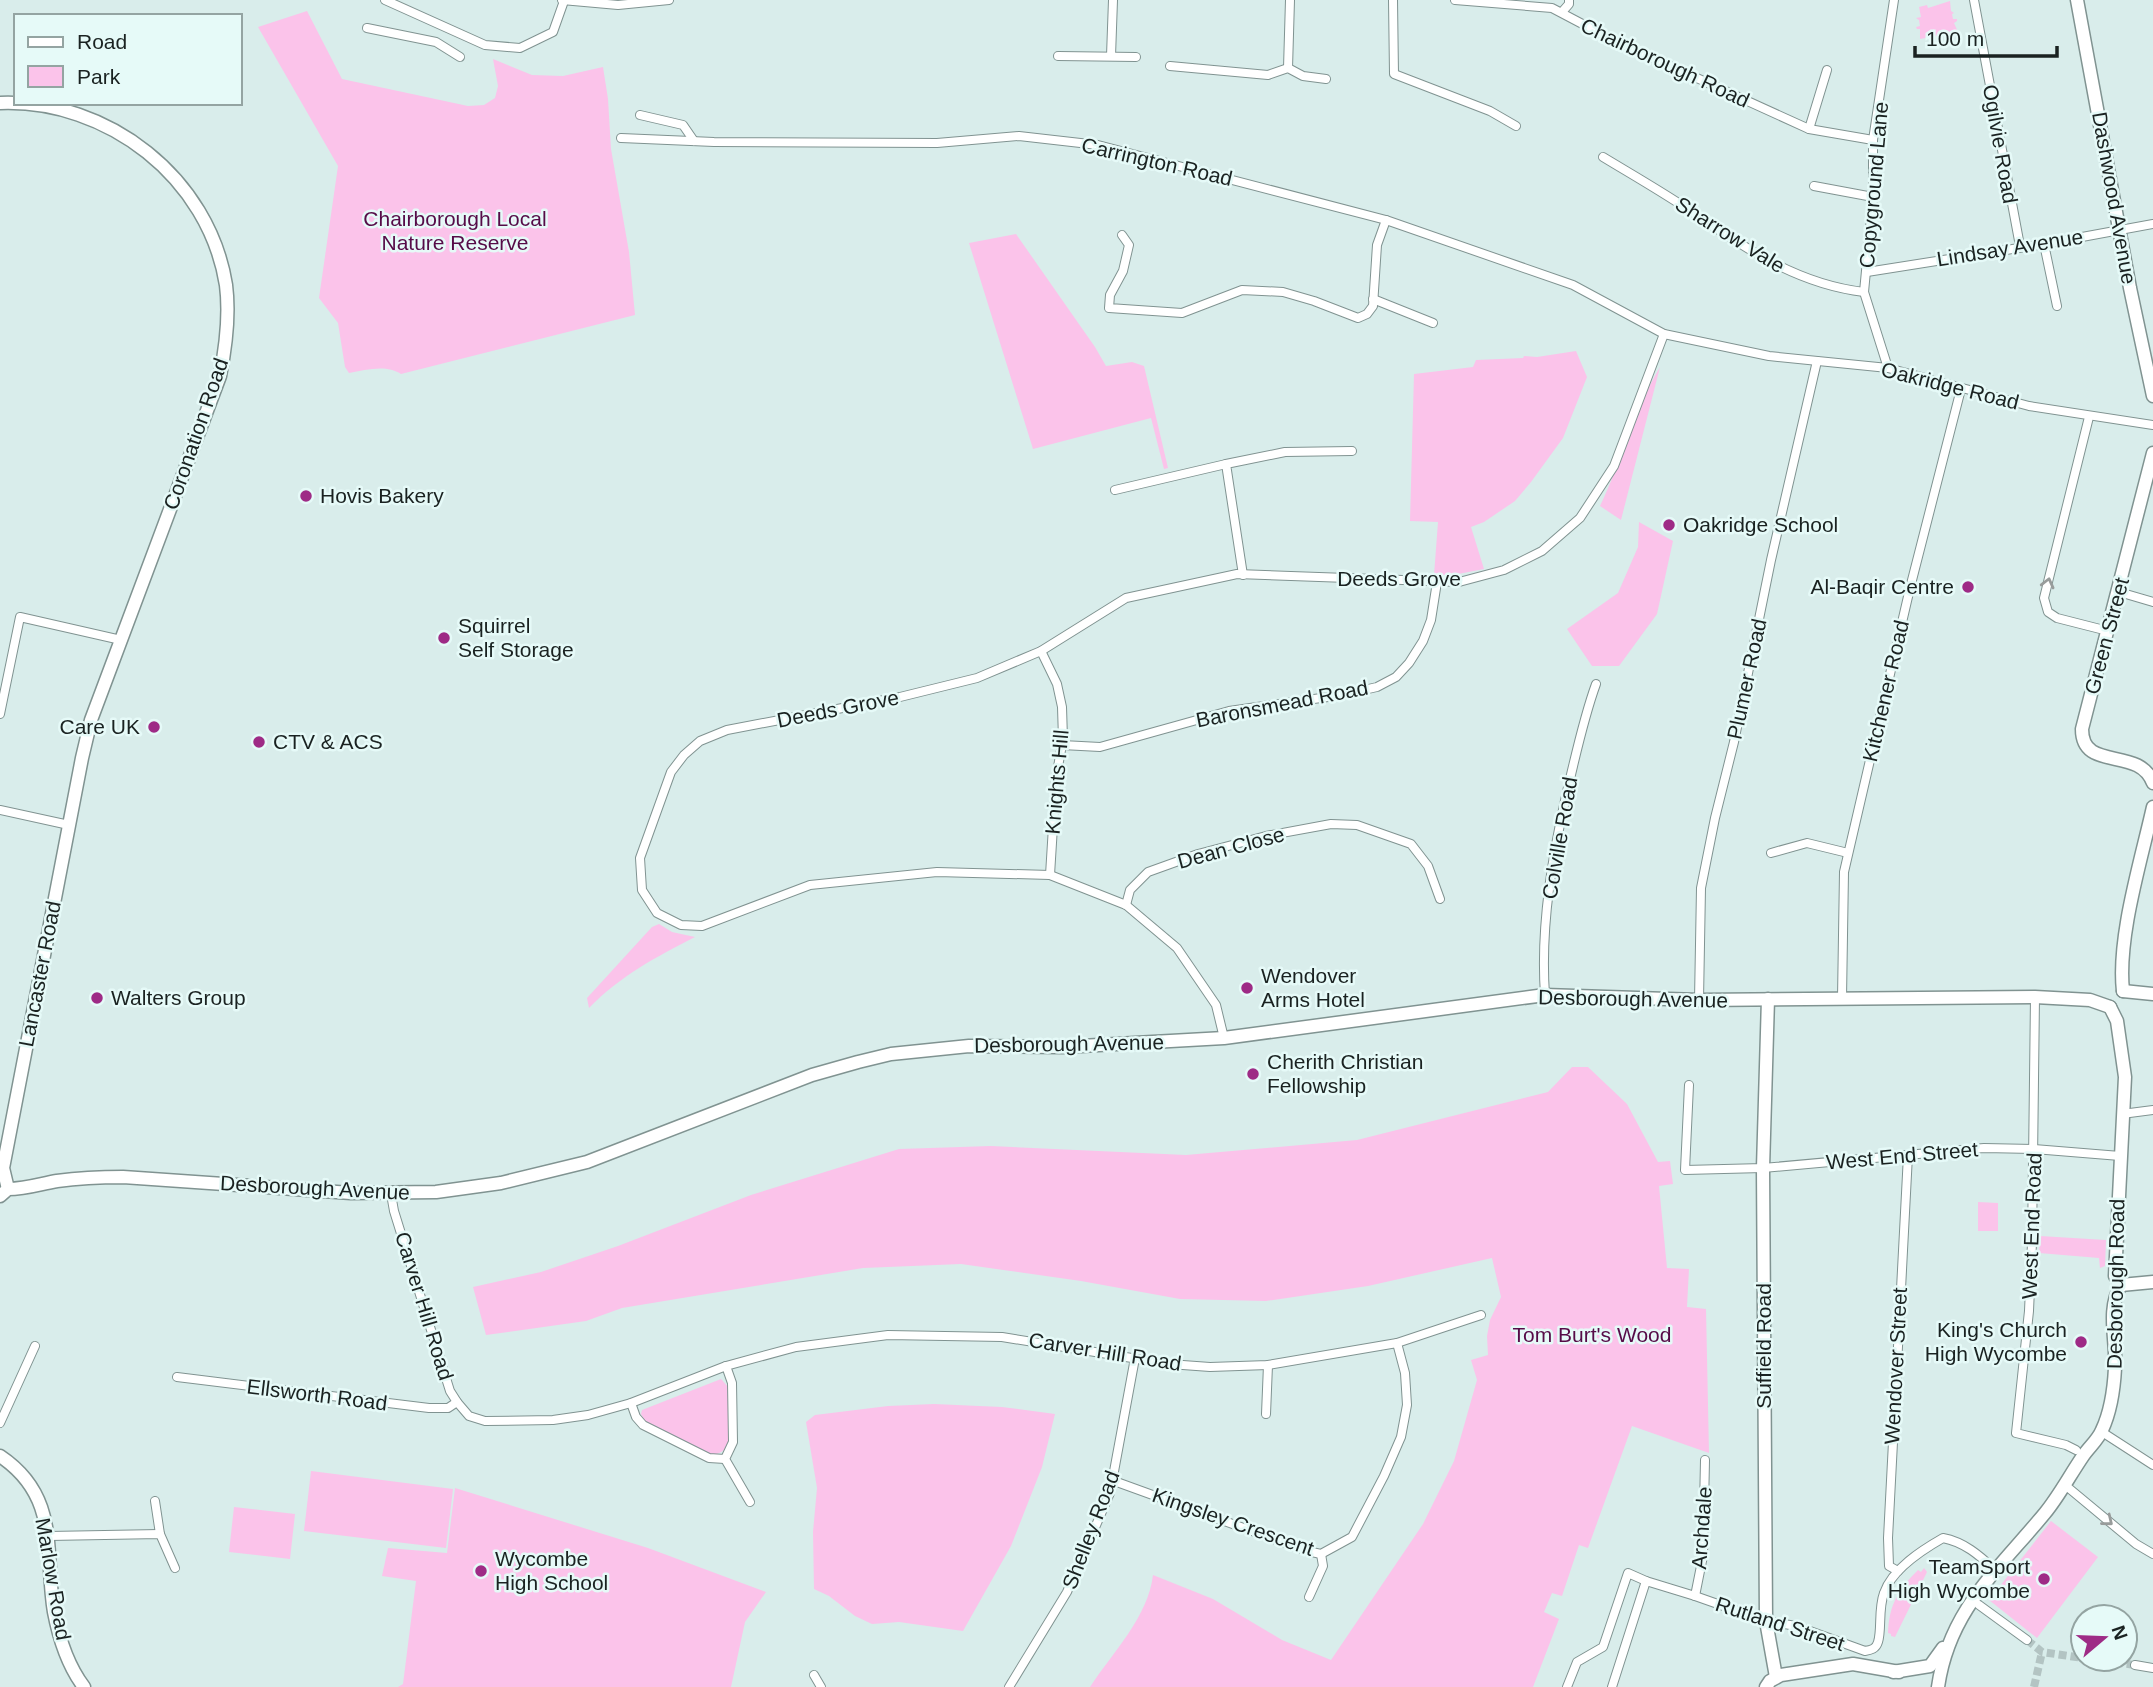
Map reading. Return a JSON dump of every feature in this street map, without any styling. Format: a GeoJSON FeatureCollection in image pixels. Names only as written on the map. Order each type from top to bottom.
{"type":"FeatureCollection","features":[{"type":"Feature","properties":{"kind":"street"},"geometry":{"type":"LineString","coordinates":[[385,0],[485,45],[520,48],[553,32],[563,0],[618,5],[669,0]]}},
{"type":"Feature","properties":{"kind":"street"},"geometry":{"type":"LineString","coordinates":[[1111,56],[1113,0]]}},
{"type":"Feature","properties":{"kind":"street"},"geometry":{"type":"LineString","coordinates":[[1288,68],[1290,0]]}},
{"type":"Feature","properties":{"kind":"street"},"geometry":{"type":"LineString","coordinates":[[1393,0],[1394,74],[1490,111],[1516,126]]}},
{"type":"Feature","properties":{"kind":"street","name":"Chairborough Road"},"geometry":{"type":"LineString","coordinates":[[1455,0],[1552,8],[1609,38],[1809,130],[1873,140]]}},
{"type":"Feature","properties":{"kind":"street"},"geometry":{"type":"LineString","coordinates":[[1562,12],[1569,5],[1569,0]]}},
{"type":"Feature","properties":{"kind":"street","name":"Copyground Lane"},"geometry":{"type":"LineString","coordinates":[[1888,368],[1864,292],[1873,197],[1873,140],[1894,0]]}},
{"type":"Feature","properties":{"kind":"street","name":"Ogilvie Road"},"geometry":{"type":"LineString","coordinates":[[1974,0],[2020,246]]}},
{"type":"Feature","properties":{"kind":"street","name":"Dashwood Avenue"},"geometry":{"type":"LineString","coordinates":[[2077,0],[2153,396]]}},
{"type":"Feature","properties":{"kind":"street"},"geometry":{"type":"LineString","coordinates":[[436,42],[441,24]]}},
{"type":"Feature","properties":{"kind":"street"},"geometry":{"type":"LineString","coordinates":[[367,28],[436,42],[460,57]]}},
{"type":"Feature","properties":{"kind":"street"},"geometry":{"type":"LineString","coordinates":[[1058,56],[1136,57]]}},
{"type":"Feature","properties":{"kind":"street"},"geometry":{"type":"LineString","coordinates":[[1170,65],[1268,75],[1288,68],[1303,76],[1326,79]]}},
{"type":"Feature","properties":{"kind":"street"},"geometry":{"type":"LineString","coordinates":[[1809,130],[1827,69]]}},
{"type":"Feature","properties":{"kind":"street","name":"Coronation Road"},"geometry":{"type":"LineString","coordinates":[[38,105],[96,121],[125,136],[150,154],[173,176],[193,202],[219,256],[226,285],[228,316],[220,376],[92,720],[82,758]]}},
{"type":"Feature","properties":{"kind":"street"},"geometry":{"type":"LineString","coordinates":[[640,115],[683,125],[694,141]]}},
{"type":"Feature","properties":{"kind":"street","name":"Carrington Road"},"geometry":{"type":"LineString","coordinates":[[621,138],[937,143],[1019,135],[1098,145],[1387,220],[1573,285],[1664,334]]}},
{"type":"Feature","properties":{"kind":"street","name":"Sharrow Vale"},"geometry":{"type":"LineString","coordinates":[[1603,157],[1764,260],[1807,279],[1864,292]]}},
{"type":"Feature","properties":{"kind":"street"},"geometry":{"type":"LineString","coordinates":[[1814,186],[1873,197]]}},
{"type":"Feature","properties":{"kind":"street"},"geometry":{"type":"LineString","coordinates":[[1122,235],[1129,246],[1123,271],[1110,295],[1109,308],[1182,313],[1242,290],[1283,292],[1358,318],[1367,314],[1373,306],[1377,245],[1387,220]]}},
{"type":"Feature","properties":{"kind":"street","name":"Lindsay Avenue"},"geometry":{"type":"LineString","coordinates":[[1867,272],[2044,244],[2153,223]]}},
{"type":"Feature","properties":{"kind":"street"},"geometry":{"type":"LineString","coordinates":[[2044,244],[2057,306]]}},
{"type":"Feature","properties":{"kind":"street"},"geometry":{"type":"LineString","coordinates":[[1373,299],[1433,323]]}},
{"type":"Feature","properties":{"kind":"street","name":"Oakridge Road"},"geometry":{"type":"LineString","coordinates":[[1664,334],[1769,356],[1888,368],[2029,406],[2153,425]]}},
{"type":"Feature","properties":{"kind":"street","name":"Deeds Grove"},"geometry":{"type":"LineString","coordinates":[[1224,1038],[1216,1005],[1177,948],[1126,905],[1050,875],[937,872],[810,885],[702,926],[681,925],[657,914],[642,890],[640,858],[671,772],[684,755],[700,741],[727,730],[900,697],[977,678],[1041,651],[1126,598],[1243,575],[1459,582],[1504,570],[1542,551],[1580,518],[1614,466],[1664,334]]}},
{"type":"Feature","properties":{"kind":"street","name":"Plumer Road"},"geometry":{"type":"LineString","coordinates":[[1699,1000],[1701,888],[1734,743],[1770,560],[1817,361]]}},
{"type":"Feature","properties":{"kind":"street","name":"Kitchener Road"},"geometry":{"type":"LineString","coordinates":[[1842,998],[1844,872],[1910,589],[1961,389]]}},
{"type":"Feature","properties":{"kind":"street"},"geometry":{"type":"LineString","coordinates":[[2089,417],[2045,598],[2049,612],[2057,618],[2108,631]]}},
{"type":"Feature","properties":{"kind":"street"},"geometry":{"type":"LineString","coordinates":[[1115,490],[1285,452],[1352,451]]}},
{"type":"Feature","properties":{"kind":"street","name":"Green Street"},"geometry":{"type":"LineString","coordinates":[[2152,778],[2143,767],[2132,762],[2094,754],[2082,740],[2082,729],[2153,453]]}},
{"type":"Feature","properties":{"kind":"street"},"geometry":{"type":"LineString","coordinates":[[1226,464],[1243,575]]}},
{"type":"Feature","properties":{"kind":"street","name":"Baronsmead Road"},"geometry":{"type":"LineString","coordinates":[[1062,745],[1100,747],[1219,713],[1342,695],[1377,687],[1396,677],[1423,641],[1431,620],[1437,582]]}},
{"type":"Feature","properties":{"kind":"street"},"geometry":{"type":"LineString","coordinates":[[2119,592],[2153,602]]}},
{"type":"Feature","properties":{"kind":"street"},"geometry":{"type":"LineString","coordinates":[[0,714],[20,617],[121,640]]}},
{"type":"Feature","properties":{"kind":"street","name":"Knights Hill"},"geometry":{"type":"LineString","coordinates":[[1041,651],[1057,684],[1062,707],[1062,745],[1056,779],[1050,875]]}},
{"type":"Feature","properties":{"kind":"street","name":"Colville Road"},"geometry":{"type":"LineString","coordinates":[[1545,995],[1543,974],[1547,906],[1554,846],[1595,684]]}},
{"type":"Feature","properties":{"kind":"street","name":"Lancaster Road"},"geometry":{"type":"LineString","coordinates":[[4,1193],[3,1168],[82,758]]}},
{"type":"Feature","properties":{"kind":"street"},"geometry":{"type":"LineString","coordinates":[[2110,1007],[2123,991],[2121,971],[2126,932],[2153,807]]}},
{"type":"Feature","properties":{"kind":"street"},"geometry":{"type":"LineString","coordinates":[[0,810],[69,825]]}},
{"type":"Feature","properties":{"kind":"street","name":"Dean Close"},"geometry":{"type":"LineString","coordinates":[[1126,905],[1130,890],[1148,872],[1266,836],[1331,824],[1357,825],[1411,844],[1428,866],[1440,899]]}},
{"type":"Feature","properties":{"kind":"street"},"geometry":{"type":"LineString","coordinates":[[1771,853],[1807,843],[1848,853]]}},
{"type":"Feature","properties":{"kind":"street"},"geometry":{"type":"LineString","coordinates":[[2123,991],[2153,994]]}},
{"type":"Feature","properties":{"kind":"street","name":"Desborough Avenue"},"geometry":{"type":"LineString","coordinates":[[4,1193],[93,1177],[351,1193],[436,1192],[501,1183],[587,1162],[812,1075],[891,1054],[970,1046],[1063,1047],[1224,1038],[1545,995],[1699,1000],[2035,997],[2090,1000],[2110,1007]]}},
{"type":"Feature","properties":{"kind":"street","name":"West End Road"},"geometry":{"type":"LineString","coordinates":[[2035,997],[2029,1311],[2015,1433],[2066,1445],[2076,1450]]}},
{"type":"Feature","properties":{"kind":"street","name":"Suffield Road"},"geometry":{"type":"LineString","coordinates":[[1768,999],[1763,1168],[1766,1622],[1776,1677]]}},
{"type":"Feature","properties":{"kind":"street","name":"Desborough Road"},"geometry":{"type":"LineString","coordinates":[[1941,1655],[1966,1598],[1992,1567],[2024,1537],[2065,1485],[2084,1454],[2102,1432],[2109,1407],[2115,1368],[2114,1296],[2125,1284],[2115,1276],[2125,1077],[2117,1021],[2110,1007]]}},
{"type":"Feature","properties":{"kind":"street","name":"West End Street"},"geometry":{"type":"LineString","coordinates":[[1689,1085],[1685,1170],[1763,1168],[1984,1148],[2120,1156]]}},
{"type":"Feature","properties":{"kind":"street"},"geometry":{"type":"LineString","coordinates":[[2122,1114],[2153,1111]]}},
{"type":"Feature","properties":{"kind":"street","name":"Wendover Street"},"geometry":{"type":"LineString","coordinates":[[1898,1571],[1889,1566],[1888,1538],[1908,1155]]}},
{"type":"Feature","properties":{"kind":"street","name":"Carver Hill Road"},"geometry":{"type":"LineString","coordinates":[[391,1194],[450,1391],[469,1416],[485,1421],[553,1420],[588,1415],[631,1403],[726,1366],[796,1347],[888,1335],[1002,1337],[1169,1364],[1210,1367],[1268,1365],[1397,1343],[1480,1315]]}},
{"type":"Feature","properties":{"kind":"street"},"geometry":{"type":"LineString","coordinates":[[2125,1284],[2153,1284]]}},
{"type":"Feature","properties":{"kind":"street","name":"Kingsley Crescent"},"geometry":{"type":"LineString","coordinates":[[1114,1482],[1321,1554],[1352,1537],[1401,1437],[1407,1405],[1405,1373],[1397,1343]]}},
{"type":"Feature","properties":{"kind":"street"},"geometry":{"type":"LineString","coordinates":[[0,1423],[35,1346]]}},
{"type":"Feature","properties":{"kind":"street","name":"Shelley Road"},"geometry":{"type":"LineString","coordinates":[[1009,1687],[1068,1592],[1114,1482],[1135,1358]]}},
{"type":"Feature","properties":{"kind":"street"},"geometry":{"type":"LineString","coordinates":[[1266,1414],[1268,1365]]}},
{"type":"Feature","properties":{"kind":"street"},"geometry":{"type":"LineString","coordinates":[[725,1459],[733,1442],[733,1383],[726,1366]]}},
{"type":"Feature","properties":{"kind":"street","name":"Ellsworth Road"},"geometry":{"type":"LineString","coordinates":[[177,1377],[429,1408],[448,1408],[457,1402]]}},
{"type":"Feature","properties":{"kind":"street"},"geometry":{"type":"LineString","coordinates":[[631,1403],[636,1417],[643,1425],[709,1458],[725,1459]]}},
{"type":"Feature","properties":{"kind":"street"},"geometry":{"type":"LineString","coordinates":[[2102,1432],[2153,1465]]}},
{"type":"Feature","properties":{"kind":"street","name":"Marlow Road"},"geometry":{"type":"LineString","coordinates":[[0,1456],[24,1478],[37,1497],[49,1536],[55,1613],[75,1681],[84,1687]]}},
{"type":"Feature","properties":{"kind":"street"},"geometry":{"type":"LineString","coordinates":[[725,1459],[750,1502]]}},
{"type":"Feature","properties":{"kind":"street","name":"Archdale"},"geometry":{"type":"LineString","coordinates":[[1695,1596],[1703,1556],[1706,1460]]}},
{"type":"Feature","properties":{"kind":"street"},"geometry":{"type":"LineString","coordinates":[[2065,1485],[2136,1544],[2153,1554]]}},
{"type":"Feature","properties":{"kind":"street"},"geometry":{"type":"LineString","coordinates":[[155,1501],[160,1534],[175,1568]]}},
{"type":"Feature","properties":{"kind":"street"},"geometry":{"type":"LineString","coordinates":[[49,1536],[160,1534]]}},
{"type":"Feature","properties":{"kind":"street","name":"Rutland Street"},"geometry":{"type":"LineString","coordinates":[[1646,1581],[1766,1622],[1796,1626],[1865,1651],[1874,1649],[1878,1642],[1884,1591],[1898,1571],[1925,1548],[1943,1538],[1957,1540],[1992,1567]]}},
{"type":"Feature","properties":{"kind":"street"},"geometry":{"type":"LineString","coordinates":[[1309,1597],[1324,1566],[1321,1554]]}},
{"type":"Feature","properties":{"kind":"street"},"geometry":{"type":"LineString","coordinates":[[1567,1687],[1577,1662],[1603,1647],[1628,1573],[1646,1581],[1612,1687]]}},
{"type":"Feature","properties":{"kind":"street"},"geometry":{"type":"LineString","coordinates":[[1979,1605],[2028,1640]]}},
{"type":"Feature","properties":{"kind":"street"},"geometry":{"type":"LineString","coordinates":[[1766,1687],[1776,1677],[1853,1664],[1893,1672],[1921,1672],[1928,1670],[1941,1655]]}},
{"type":"Feature","properties":{"kind":"street"},"geometry":{"type":"LineString","coordinates":[[1893,1672],[1930,1666],[1941,1655]]}},
{"type":"Feature","properties":{"kind":"street"},"geometry":{"type":"LineString","coordinates":[[1937,1687],[1941,1655]]}},
{"type":"Feature","properties":{"kind":"street"},"geometry":{"type":"LineString","coordinates":[[1928,1670],[1935,1678],[1937,1687]]}},
{"type":"Feature","properties":{"kind":"street"},"geometry":{"type":"LineString","coordinates":[[814,1675],[821,1687]]}},
{"type":"Feature","properties":{"kind":"green space"},"geometry":{"type":"Polygon","coordinates":[[[1950,1],[1953,19],[1957,19],[1954,23],[1958,32],[1920,39],[1920,29],[1916,27],[1920,26],[1916,18],[1921,17],[1919,7],[1927,5],[1928,8],[1950,1]]]}},
{"type":"Feature","properties":{"kind":"green space","name":"Chairborough Local Nature Reserve"},"geometry":{"type":"Polygon","coordinates":[[[307,11],[342,79],[468,106],[484,105],[495,98],[498,86],[493,59],[532,75],[563,76],[603,67],[611,149],[629,252],[635,315],[401,374],[382,368],[349,373],[345,367],[338,323],[319,298],[338,166],[258,27],[307,11]]]}},
{"type":"Feature","properties":{"kind":"green space"},"geometry":{"type":"Polygon","coordinates":[[[1016,234],[1106,366],[1132,362],[1144,366],[1168,468],[1164,469],[1151,418],[1033,449],[969,243],[1016,234]]]}},
{"type":"Feature","properties":{"kind":"green space"},"geometry":{"type":"Polygon","coordinates":[[[1576,351],[1587,377],[1563,438],[1515,501],[1484,522],[1471,527],[1484,569],[1453,575],[1434,575],[1438,522],[1410,521],[1414,374],[1473,367],[1476,360],[1537,357],[1576,351]]]}},
{"type":"Feature","properties":{"kind":"green space"},"geometry":{"type":"Polygon","coordinates":[[[1660,367],[1621,520],[1600,506],[1643,401],[1660,367]]]}},
{"type":"Feature","properties":{"kind":"green space"},"geometry":{"type":"Polygon","coordinates":[[[1639,522],[1673,541],[1657,614],[1619,666],[1592,666],[1567,629],[1618,593],[1638,547],[1639,522]]]}},
{"type":"Feature","properties":{"kind":"green space"},"geometry":{"type":"Polygon","coordinates":[[[659,924],[672,932],[695,937],[626,977],[589,1008],[587,998],[652,927],[659,924]]]}},
{"type":"Feature","properties":{"kind":"green space","name":"Tom Burt's Wood"},"geometry":{"type":"Polygon","coordinates":[[[1572,1067],[1588,1067],[1627,1104],[1658,1162],[1670,1161],[1673,1184],[1659,1186],[1667,1268],[1689,1269],[1687,1307],[1706,1309],[1709,1453],[1632,1426],[1588,1548],[1579,1545],[1562,1596],[1552,1593],[1544,1612],[1559,1619],[1533,1687],[1090,1687],[1137,1620],[1150,1590],[1153,1575],[1213,1599],[1282,1640],[1331,1660],[1423,1524],[1454,1461],[1477,1380],[1471,1360],[1488,1355],[1490,1320],[1501,1297],[1492,1258],[1368,1286],[1266,1301],[1180,1299],[1081,1281],[961,1264],[863,1268],[622,1308],[586,1321],[486,1335],[473,1287],[541,1272],[751,1195],[899,1149],[991,1146],[1186,1155],[1357,1140],[1548,1092],[1572,1067]]]}},
{"type":"Feature","properties":{"kind":"green space"},"geometry":{"type":"Polygon","coordinates":[[[1978,1202],[1998,1203],[1998,1231],[1978,1231],[1978,1202]]]}},
{"type":"Feature","properties":{"kind":"green space"},"geometry":{"type":"Polygon","coordinates":[[[2040,1236],[2106,1240],[2105,1266],[2100,1268],[2099,1258],[2039,1253],[2040,1236]]]}},
{"type":"Feature","properties":{"kind":"green space"},"geometry":{"type":"Polygon","coordinates":[[[721,1379],[730,1389],[731,1440],[720,1453],[709,1455],[646,1423],[641,1414],[642,1410],[721,1379]]]}},
{"type":"Feature","properties":{"kind":"green space"},"geometry":{"type":"Polygon","coordinates":[[[934,1404],[1002,1407],[1055,1414],[1042,1467],[1011,1546],[963,1631],[899,1622],[872,1624],[814,1589],[813,1532],[817,1488],[806,1422],[815,1415],[888,1406],[934,1404]]]}},
{"type":"Feature","properties":{"kind":"green space"},"geometry":{"type":"Polygon","coordinates":[[[311,1471],[453,1489],[446,1548],[304,1531],[311,1471]]]}},
{"type":"Feature","properties":{"kind":"green space"},"geometry":{"type":"Polygon","coordinates":[[[455,1488],[648,1548],[766,1592],[745,1622],[731,1687],[398,1687],[403,1684],[416,1581],[382,1576],[388,1548],[447,1553],[455,1488]]]}},
{"type":"Feature","properties":{"kind":"green space"},"geometry":{"type":"Polygon","coordinates":[[[234,1507],[295,1514],[290,1559],[229,1552],[234,1507]]]}},
{"type":"Feature","properties":{"kind":"green space","name":"TeamSport High Wycombe"},"geometry":{"type":"Polygon","coordinates":[[[2051,1521],[2098,1557],[2037,1638],[1989,1600],[2051,1521]]]}},
{"type":"Feature","properties":{"kind":"green space"},"geometry":{"type":"Polygon","coordinates":[[[1924,1568],[1927,1572],[1895,1637],[1891,1636],[1888,1633],[1890,1614],[1896,1598],[1911,1577],[1924,1568]]]}},
{"type":"Feature","properties":{"kind":"tunnel"},"geometry":{"type":"LineString","coordinates":[[2027,1640],[2042,1652],[2069,1656]]}},
{"type":"Feature","properties":{"kind":"tunnel"},"geometry":{"type":"LineString","coordinates":[[2034,1687],[2042,1652]]}},
{"type":"Feature","properties":{"kind":"place","name":"Hovis Bakery"},"geometry":{"type":"Point","coordinates":[306,496]}},
{"type":"Feature","properties":{"kind":"place","name":"Oakridge School"},"geometry":{"type":"Point","coordinates":[1669,525]}},
{"type":"Feature","properties":{"kind":"place","name":"Al-Baqir Centre"},"geometry":{"type":"Point","coordinates":[1968,587]}},
{"type":"Feature","properties":{"kind":"place","name":"Squirrel Self Storage"},"geometry":{"type":"Point","coordinates":[444,638]}},
{"type":"Feature","properties":{"kind":"place","name":"Care UK"},"geometry":{"type":"Point","coordinates":[154,727]}},
{"type":"Feature","properties":{"kind":"place","name":"CTV & ACS"},"geometry":{"type":"Point","coordinates":[259,742]}},
{"type":"Feature","properties":{"kind":"place","name":"Wendover Arms Hotel"},"geometry":{"type":"Point","coordinates":[1247,988]}},
{"type":"Feature","properties":{"kind":"place","name":"Walters Group"},"geometry":{"type":"Point","coordinates":[97,998]}},
{"type":"Feature","properties":{"kind":"place","name":"Cherith Christian Fellowship"},"geometry":{"type":"Point","coordinates":[1253,1074]}},
{"type":"Feature","properties":{"kind":"place","name":"King's Church High Wycombe"},"geometry":{"type":"Point","coordinates":[2081,1342]}},
{"type":"Feature","properties":{"kind":"place","name":"Wycombe High School"},"geometry":{"type":"Point","coordinates":[481,1571]}},
{"type":"Feature","properties":{"kind":"place","name":"TeamSport High Wycombe"},"geometry":{"type":"Point","coordinates":[2044,1579]}}]}
